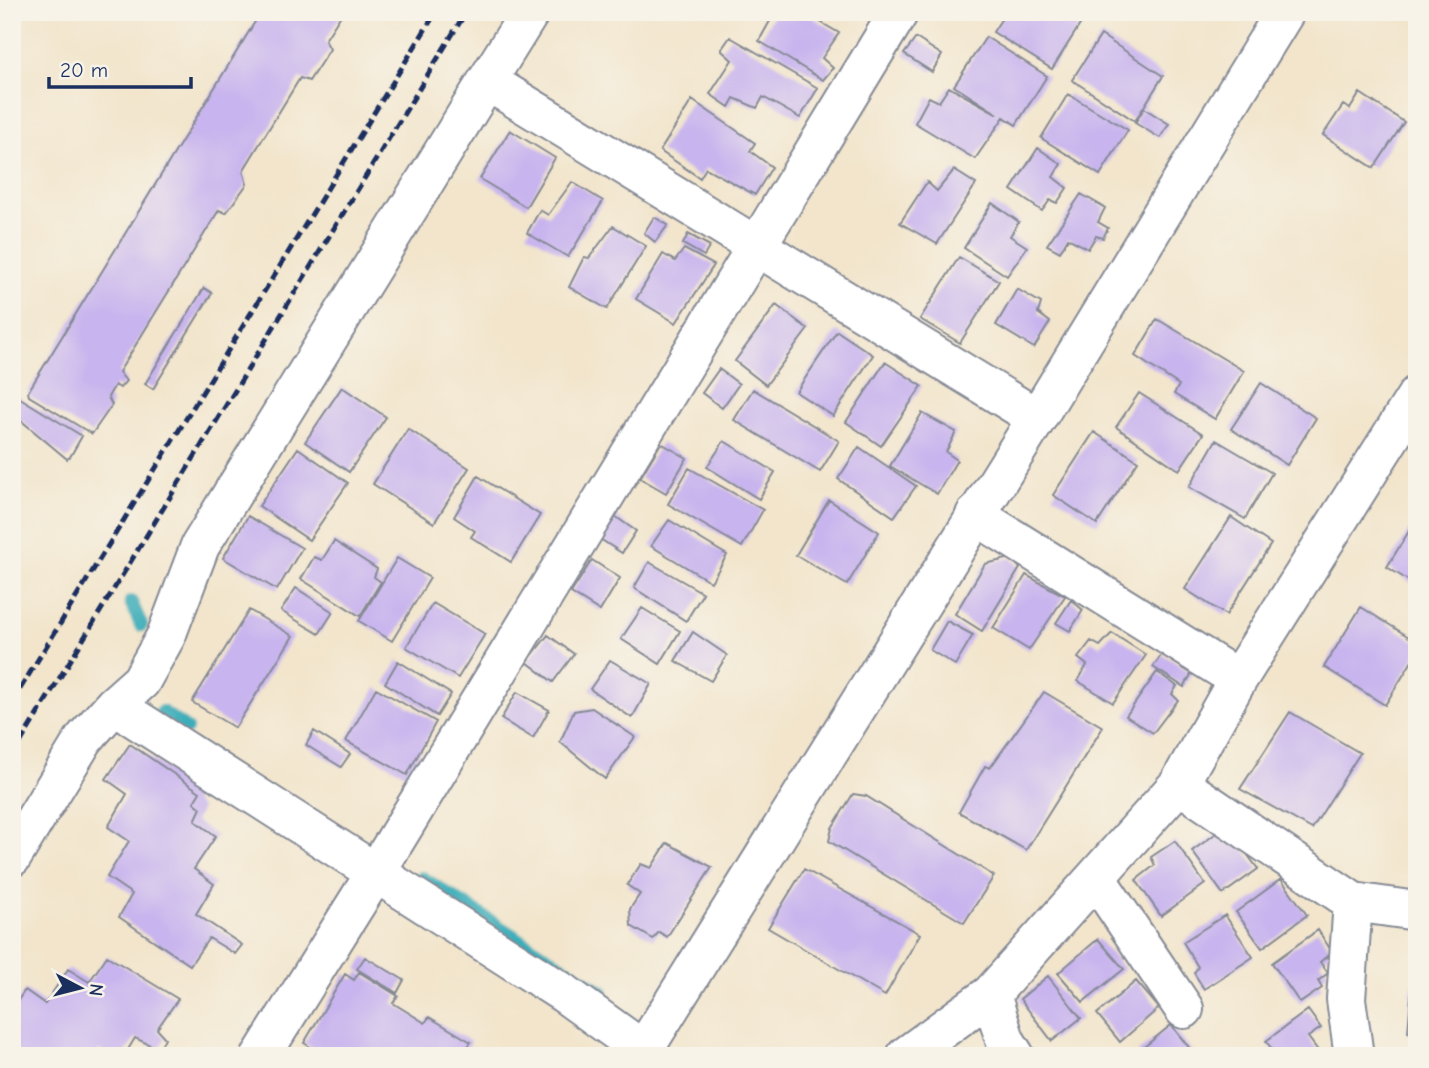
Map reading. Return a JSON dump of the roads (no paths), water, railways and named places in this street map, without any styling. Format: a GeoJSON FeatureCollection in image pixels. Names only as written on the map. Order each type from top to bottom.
{"type":"FeatureCollection","features":[{"type":"Feature","properties":{"kind":"street"},"geometry":{"type":"LineString","coordinates":[[12,858],[84,739],[114,705],[141,681],[166,636],[200,546],[530,12]]}},
{"type":"Feature","properties":{"kind":"street"},"geometry":{"type":"LineString","coordinates":[[261,1056],[900,12]]}},
{"type":"Feature","properties":{"kind":"street"},"geometry":{"type":"LineString","coordinates":[[114,705],[565,993],[645,1054],[1285,12]]}},
{"type":"Feature","properties":{"kind":"street"},"geometry":{"type":"LineString","coordinates":[[487,81],[1037,418]]}},
{"type":"Feature","properties":{"kind":"street"},"geometry":{"type":"LineString","coordinates":[[906,1056],[991,994],[1180,784],[1238,679],[1417,395]]}},
{"type":"Feature","properties":{"kind":"street"},"geometry":{"type":"LineString","coordinates":[[975,515],[1238,679]]}},
{"type":"Feature","properties":{"kind":"street"},"geometry":{"type":"LineString","coordinates":[[1180,784],[1353,902],[1417,911]]}},
{"type":"Feature","properties":{"kind":"street"},"geometry":{"type":"LineString","coordinates":[[1096,877],[1184,1009]]}},
{"type":"Feature","properties":{"kind":"street"},"geometry":{"type":"LineString","coordinates":[[1353,902],[1346,999],[1354,1056]]}},
{"type":"Feature","properties":{"kind":"street"},"geometry":{"type":"LineString","coordinates":[[991,994],[1004,1040],[1015,1056]]}},
{"type":"Feature","properties":{"kind":"waterway"},"geometry":{"type":"LineString","coordinates":[[131,602],[141,625]]}},
{"type":"Feature","properties":{"kind":"waterway"},"geometry":{"type":"LineString","coordinates":[[162,712],[186,729]]}},
{"type":"Feature","properties":{"kind":"waterway"},"geometry":{"type":"LineString","coordinates":[[422,878],[602,992]]}},
{"type":"Feature","properties":{"kind":"railway"},"geometry":{"type":"LineString","coordinates":[[12,702],[436,12]]}},
{"type":"Feature","properties":{"kind":"railway"},"geometry":{"type":"LineString","coordinates":[[12,756],[466,12]]}}]}
